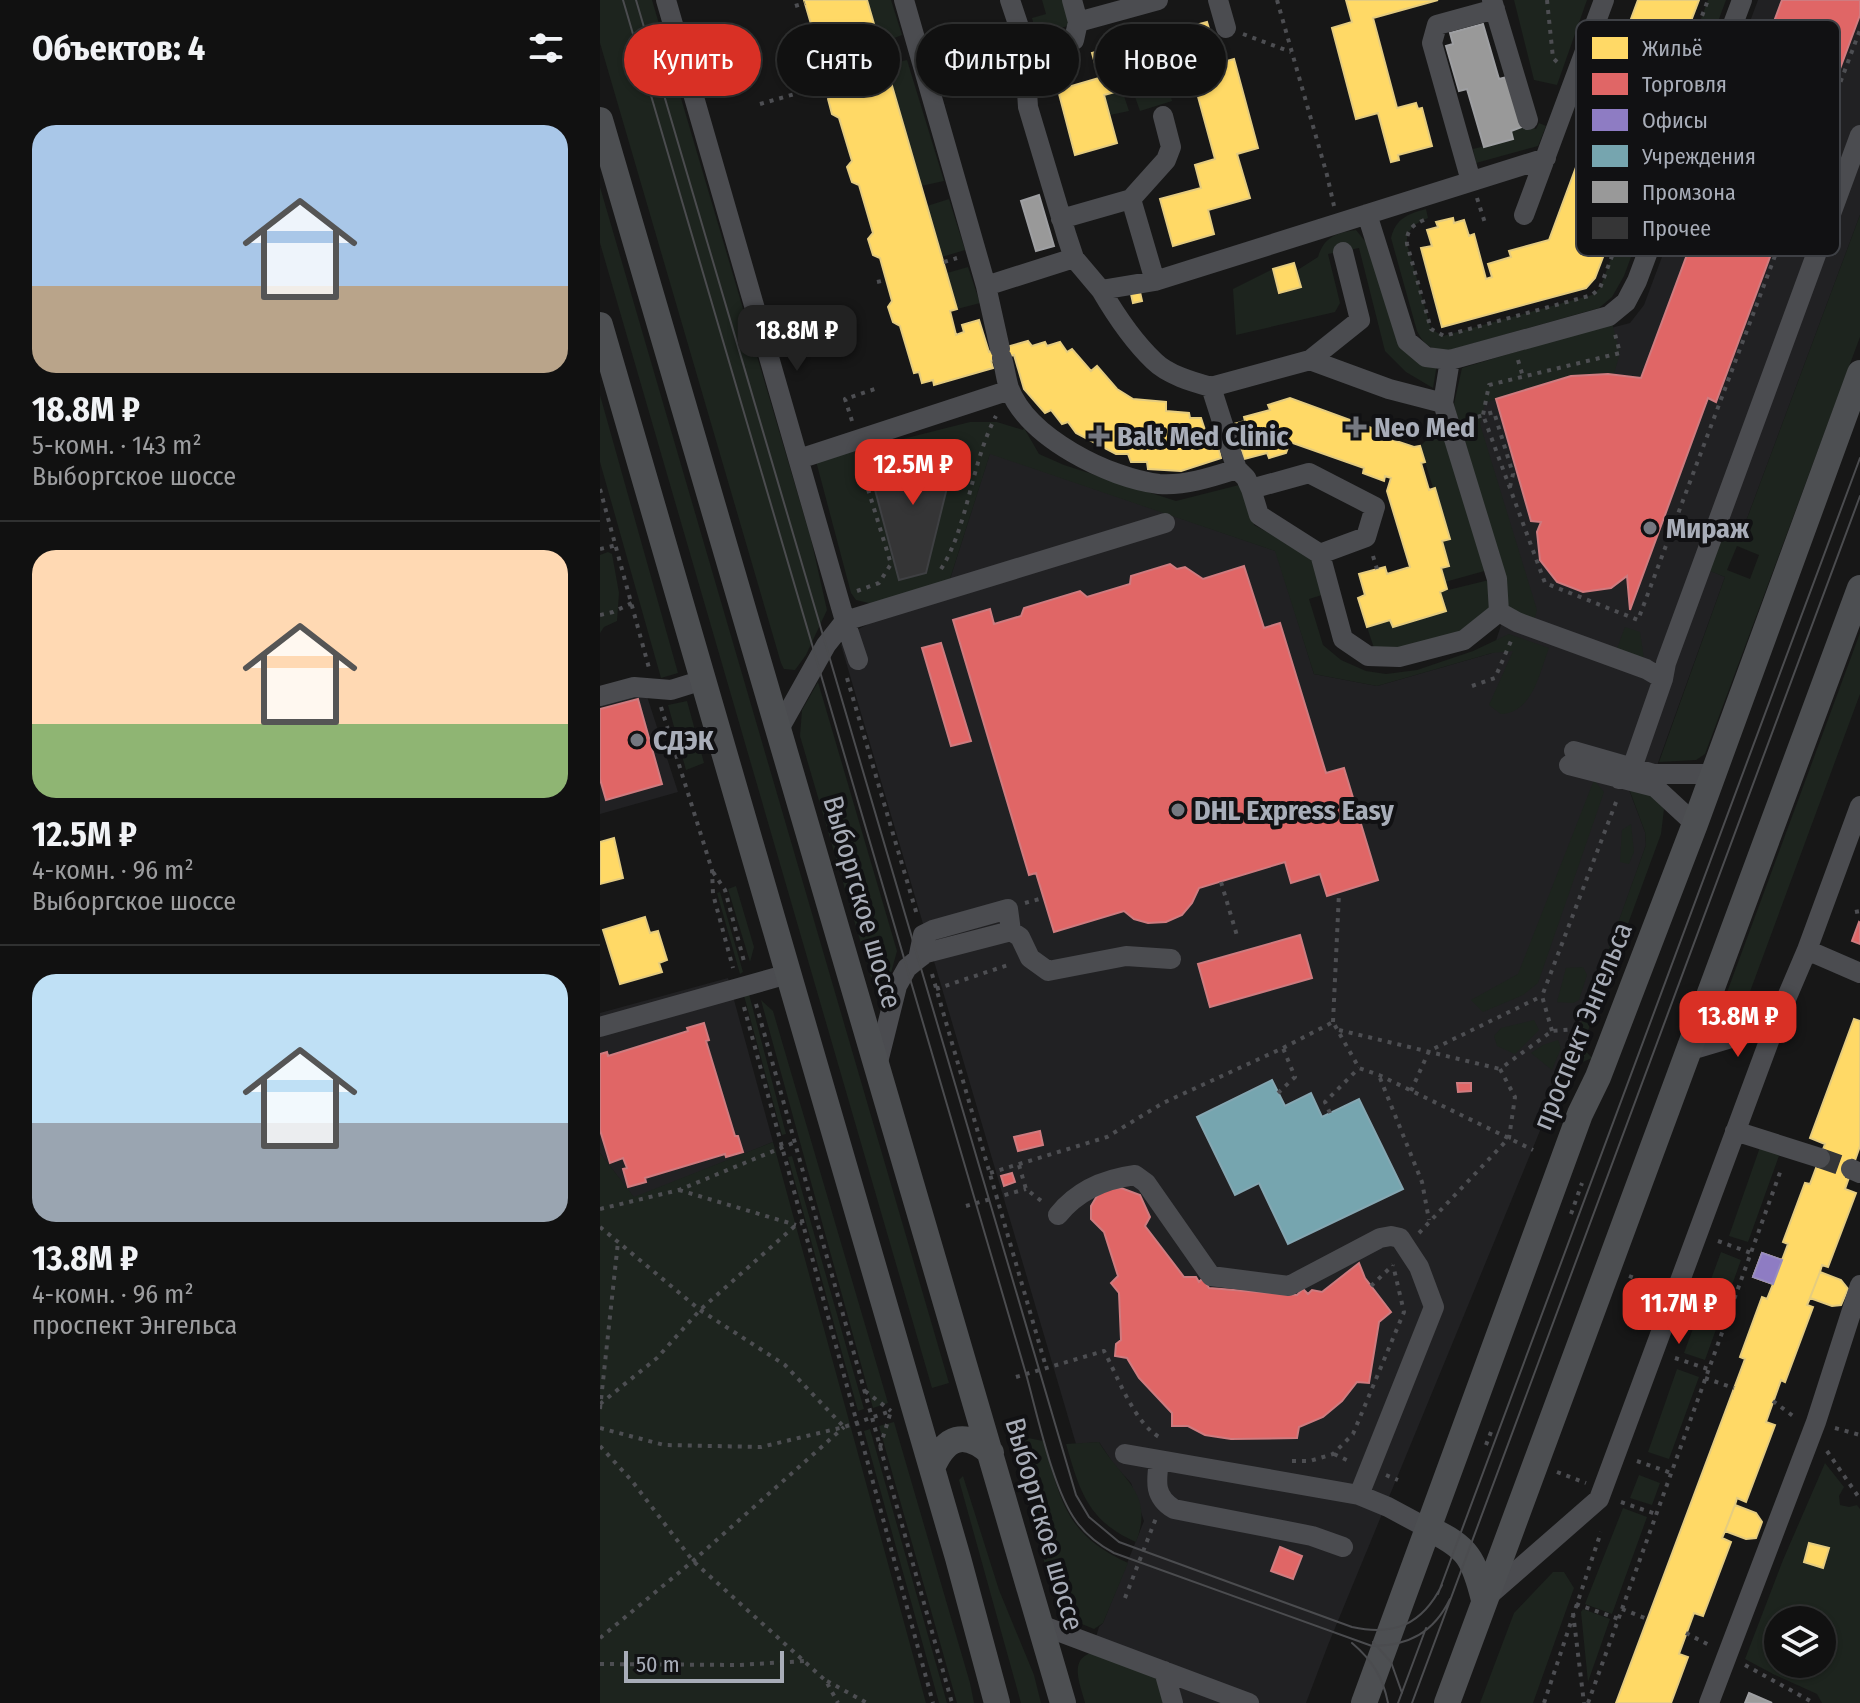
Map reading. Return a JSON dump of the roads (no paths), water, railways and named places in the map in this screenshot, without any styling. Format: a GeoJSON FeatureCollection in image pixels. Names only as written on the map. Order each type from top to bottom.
{"type":"FeatureCollection","features":[{"type":"Feature","properties":{"kind":"main road","name":"Выборгское шоссе"},"geometry":{"type":"LineString","coordinates":[[600,120],[1063,1703]]}},
{"type":"Feature","properties":{"kind":"main road"},"geometry":{"type":"LineString","coordinates":[[600,325],[932,1468],[997,1703]]}},
{"type":"Feature","properties":{"kind":"main road","name":"проспект Энгельса"},"geometry":{"type":"LineString","coordinates":[[1364,1703],[1580,1114],[1598,1077],[1695,824],[1860,373]]}},
{"type":"Feature","properties":{"kind":"main road"},"geometry":{"type":"LineString","coordinates":[[1447,1703],[1860,588]]}},
{"type":"Feature","properties":{"kind":"main road"},"geometry":{"type":"LineString","coordinates":[[932,1468],[945,1445],[955,1440],[970,1439],[991,1453]]}},
{"type":"Feature","properties":{"kind":"main road"},"geometry":{"type":"LineString","coordinates":[[1429,1529],[1457,1543],[1467,1553],[1476,1566],[1484,1600]]}},
{"type":"Feature","properties":{"kind":"street"},"geometry":{"type":"LineString","coordinates":[[666,0],[799,459],[840,627],[858,660]]}},
{"type":"Feature","properties":{"kind":"street"},"geometry":{"type":"LineString","coordinates":[[904,0],[986,286],[1010,390],[1030,420],[1070,453],[1119,476],[1161,484],[1201,480],[1237,469]]}},
{"type":"Feature","properties":{"kind":"street"},"geometry":{"type":"LineString","coordinates":[[1010,0],[1018,24]]}},
{"type":"Feature","properties":{"kind":"street"},"geometry":{"type":"LineString","coordinates":[[1072,0],[1078,22],[1158,0]]}},
{"type":"Feature","properties":{"kind":"street"},"geometry":{"type":"LineString","coordinates":[[1218,0],[1225,24]]}},
{"type":"Feature","properties":{"kind":"street"},"geometry":{"type":"LineString","coordinates":[[1597,20],[1604,0]]}},
{"type":"Feature","properties":{"kind":"street"},"geometry":{"type":"LineString","coordinates":[[1734,20],[1742,0]]}},
{"type":"Feature","properties":{"kind":"street"},"geometry":{"type":"LineString","coordinates":[[1473,187],[1432,43],[1437,25],[1494,4],[1528,120]]}},
{"type":"Feature","properties":{"kind":"street"},"geometry":{"type":"LineString","coordinates":[[1524,215],[1576,77]]}},
{"type":"Feature","properties":{"kind":"street"},"geometry":{"type":"LineString","coordinates":[[1027,96],[1074,258],[1155,363],[1179,376],[1211,387],[1310,360],[1360,320],[1343,252]]}},
{"type":"Feature","properties":{"kind":"street"},"geometry":{"type":"LineString","coordinates":[[1061,219],[1131,199],[1166,160],[1171,147],[1163,116]]}},
{"type":"Feature","properties":{"kind":"street"},"geometry":{"type":"LineString","coordinates":[[1840,189],[1860,135]]}},
{"type":"Feature","properties":{"kind":"street"},"geometry":{"type":"LineString","coordinates":[[1101,290],[1155,281],[1367,214],[1473,187],[1546,158]]}},
{"type":"Feature","properties":{"kind":"street"},"geometry":{"type":"LineString","coordinates":[[1131,199],[1155,281]]}},
{"type":"Feature","properties":{"kind":"street"},"geometry":{"type":"LineString","coordinates":[[1367,214],[1407,341],[1426,357],[1450,360],[1609,316],[1626,302],[1644,256]]}},
{"type":"Feature","properties":{"kind":"street"},"geometry":{"type":"LineString","coordinates":[[1626,773],[1815,256]]}},
{"type":"Feature","properties":{"kind":"street"},"geometry":{"type":"LineString","coordinates":[[986,286],[1021,268],[1074,258]]}},
{"type":"Feature","properties":{"kind":"street"},"geometry":{"type":"LineString","coordinates":[[1310,360],[1389,389],[1443,403]]}},
{"type":"Feature","properties":{"kind":"street"},"geometry":{"type":"LineString","coordinates":[[1450,360],[1443,403],[1497,579],[1499,612]]}},
{"type":"Feature","properties":{"kind":"street"},"geometry":{"type":"LineString","coordinates":[[1211,387],[1237,469],[1246,478],[1259,515],[1320,554],[1343,639],[1368,656],[1399,657],[1464,640],[1499,612]]}},
{"type":"Feature","properties":{"kind":"street"},"geometry":{"type":"LineString","coordinates":[[799,459],[1010,390]]}},
{"type":"Feature","properties":{"kind":"street"},"geometry":{"type":"LineString","coordinates":[[1251,489],[1309,473],[1375,507],[1366,537],[1320,554]]}},
{"type":"Feature","properties":{"kind":"street"},"geometry":{"type":"LineString","coordinates":[[779,729],[840,627],[1165,523]]}},
{"type":"Feature","properties":{"kind":"street"},"geometry":{"type":"LineString","coordinates":[[1499,612],[1517,622],[1646,669],[1664,671]]}},
{"type":"Feature","properties":{"kind":"street"},"geometry":{"type":"LineString","coordinates":[[600,696],[634,687],[671,690],[703,680]]}},
{"type":"Feature","properties":{"kind":"street"},"geometry":{"type":"LineString","coordinates":[[1572,758],[1626,773],[1655,787],[1695,824]]}},
{"type":"Feature","properties":{"kind":"street"},"geometry":{"type":"LineString","coordinates":[[1626,773],[1713,774]]}},
{"type":"Feature","properties":{"kind":"street"},"geometry":{"type":"LineString","coordinates":[[1484,1600],[1599,1499],[1735,1131],[1860,806]]}},
{"type":"Feature","properties":{"kind":"street"},"geometry":{"type":"LineString","coordinates":[[877,1066],[897,986],[922,949],[1008,909],[1011,931]]}},
{"type":"Feature","properties":{"kind":"street"},"geometry":{"type":"LineString","coordinates":[[922,949],[1011,931],[1020,937],[1030,958],[1048,971],[1126,956],[1171,959]]}},
{"type":"Feature","properties":{"kind":"street"},"geometry":{"type":"LineString","coordinates":[[1807,950],[1860,973]]}},
{"type":"Feature","properties":{"kind":"street"},"geometry":{"type":"LineString","coordinates":[[600,1027],[788,974]]}},
{"type":"Feature","properties":{"kind":"street"},"geometry":{"type":"LineString","coordinates":[[1688,1051],[1775,1025]]}},
{"type":"Feature","properties":{"kind":"street"},"geometry":{"type":"LineString","coordinates":[[1735,1131],[1820,1158]]}},
{"type":"Feature","properties":{"kind":"street"},"geometry":{"type":"LineString","coordinates":[[1058,1215],[1068,1202],[1083,1192],[1119,1177],[1135,1175],[1146,1183],[1211,1276],[1289,1286],[1380,1238],[1400,1238],[1419,1267],[1434,1307],[1359,1495]]}},
{"type":"Feature","properties":{"kind":"street"},"geometry":{"type":"LineString","coordinates":[[1709,1703],[1814,1426],[1860,1285]]}},
{"type":"Feature","properties":{"kind":"street"},"geometry":{"type":"LineString","coordinates":[[1125,1454],[1359,1495],[1429,1529]]}},
{"type":"Feature","properties":{"kind":"street"},"geometry":{"type":"LineString","coordinates":[[1159,1461],[1156,1491],[1163,1503],[1174,1509],[1312,1536],[1343,1547]]}},
{"type":"Feature","properties":{"kind":"street"},"geometry":{"type":"LineString","coordinates":[[1041,1625],[1241,1700]]}},
{"type":"Feature","properties":{"kind":"street"},"geometry":{"type":"LineString","coordinates":[[1164,1671],[1173,1703]]}},
{"type":"Feature","properties":{"kind":"street"},"geometry":{"type":"LineString","coordinates":[[1194,1703],[1200,1696],[1241,1700]]}},
{"type":"Feature","properties":{"kind":"tunnel"},"geometry":{"type":"LineString","coordinates":[[1820,1158],[1851,1169]]}},
{"type":"Feature","properties":{"kind":"tram line"},"geometry":{"type":"LineString","coordinates":[[623,0],[1046,1450],[1068,1507],[1088,1535],[1114,1553],[1372,1646],[1398,1643],[1419,1635],[1436,1620],[1450,1599]]}},
{"type":"Feature","properties":{"kind":"tram line"},"geometry":{"type":"LineString","coordinates":[[636,0],[1076,1495],[1089,1517],[1119,1542],[1352,1627],[1381,1630],[1405,1624],[1425,1610],[1442,1585]]}},
{"type":"Feature","properties":{"kind":"tram line"},"geometry":{"type":"LineString","coordinates":[[1438,1594],[1860,458]]}},
{"type":"Feature","properties":{"kind":"tram line"},"geometry":{"type":"LineString","coordinates":[[1412,1703],[1860,496]]}},
{"type":"Feature","properties":{"kind":"tram line"},"geometry":{"type":"LineString","coordinates":[[1398,1703],[1426,1628]]}},
{"type":"Feature","properties":{"kind":"tram line"},"geometry":{"type":"LineString","coordinates":[[1373,1642],[1391,1662],[1402,1693]]}},
{"type":"Feature","properties":{"kind":"tram line"},"geometry":{"type":"LineString","coordinates":[[1352,1643],[1376,1670],[1388,1703]]}},
{"type":"Feature","properties":{"kind":"place","name":"Neo Med"},"geometry":{"type":"Point","coordinates":[1356,427]}},
{"type":"Feature","properties":{"kind":"place","name":"Balt Med Clinic"},"geometry":{"type":"Point","coordinates":[1099,436]}},
{"type":"Feature","properties":{"kind":"place","name":"Мираж"},"geometry":{"type":"Point","coordinates":[1650,528]}},
{"type":"Feature","properties":{"kind":"place","name":"СДЭК"},"geometry":{"type":"Point","coordinates":[637,740]}},
{"type":"Feature","properties":{"kind":"place","name":"DHL Express Easy"},"geometry":{"type":"Point","coordinates":[1178,810]}}]}
